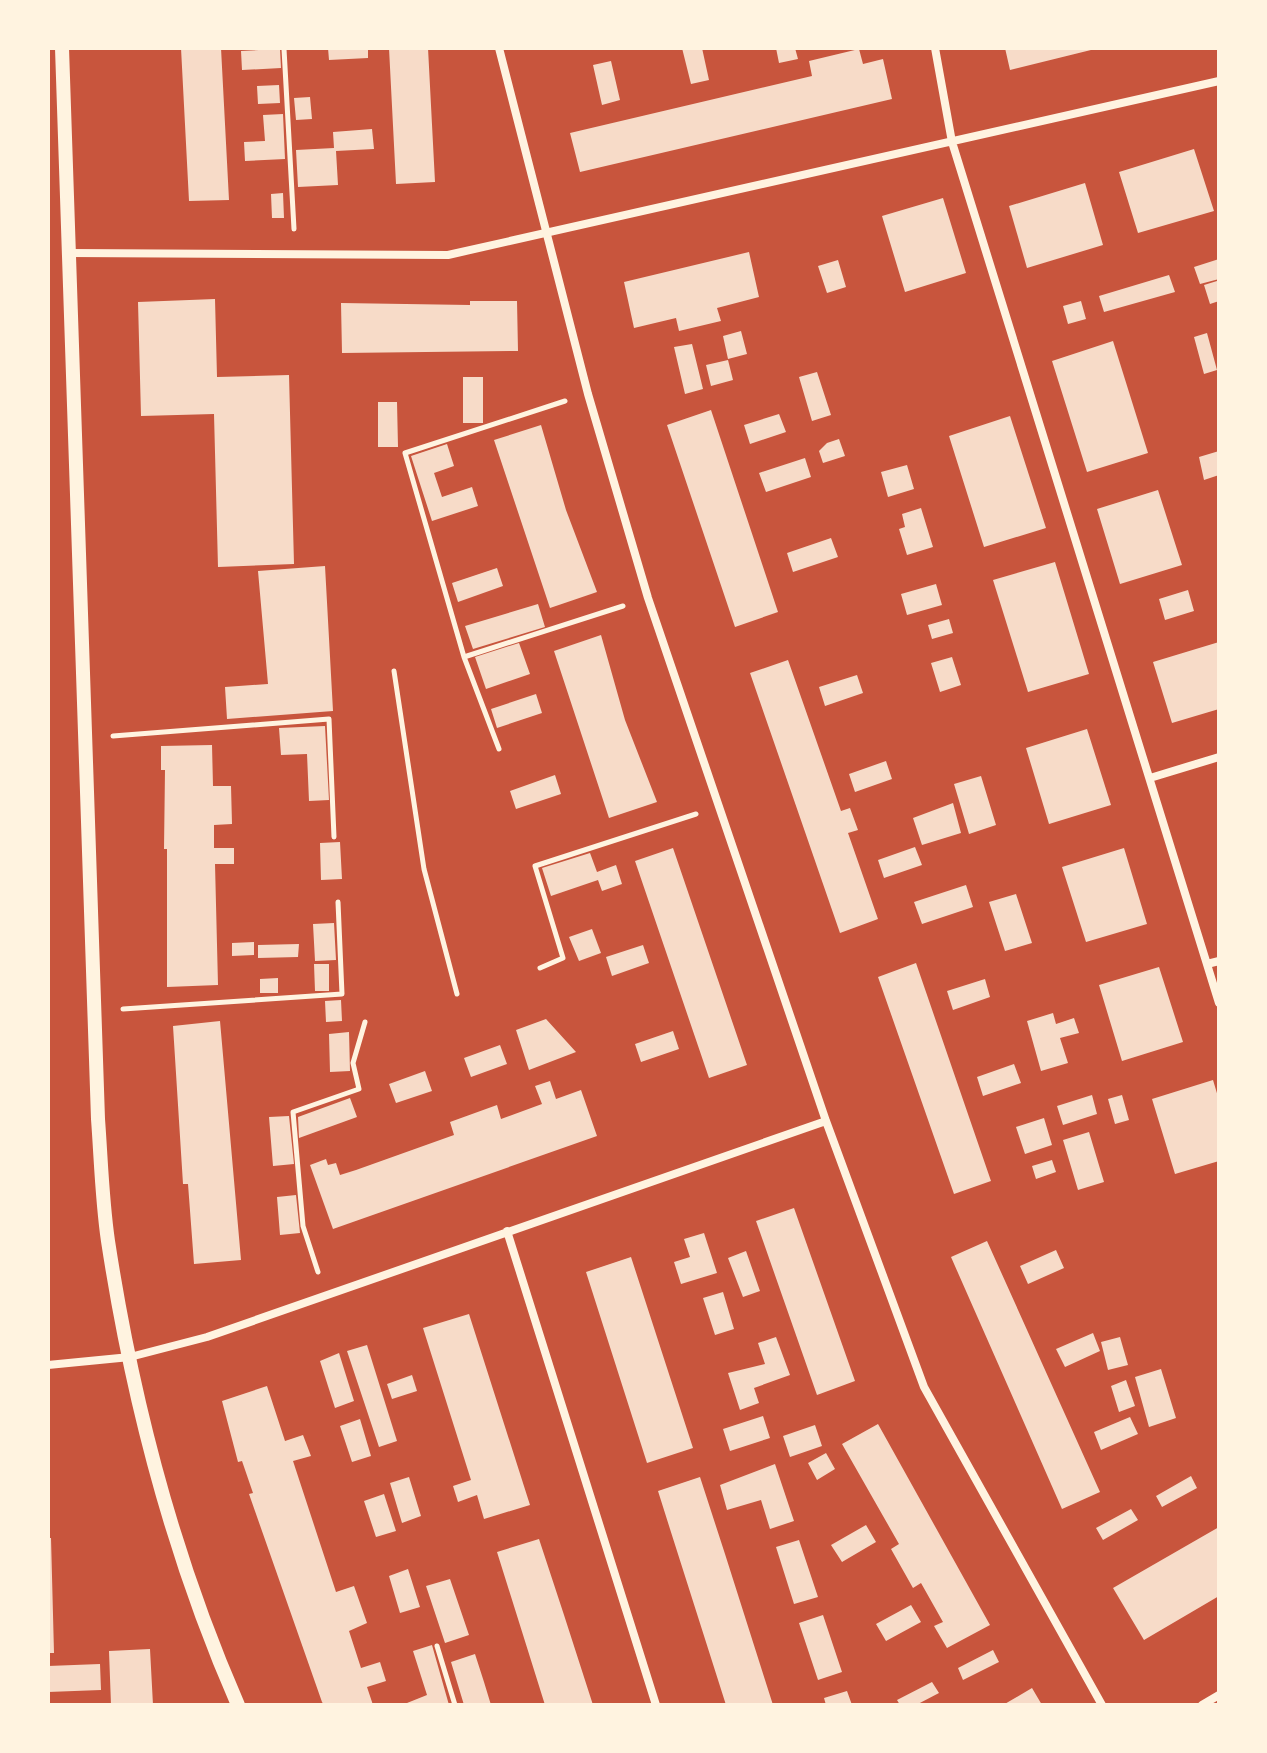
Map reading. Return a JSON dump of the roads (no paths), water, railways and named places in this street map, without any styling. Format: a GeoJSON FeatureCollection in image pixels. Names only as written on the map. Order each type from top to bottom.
{"type":"FeatureCollection","features":[{"type":"Feature","properties":{"kind":"street"},"geometry":{"type":"LineString","coordinates":[[62,48],[94,1011],[108,1239],[130,1357],[158,1473],[196,1599],[238,1705]]}},
{"type":"Feature","properties":{"kind":"street"},"geometry":{"type":"LineString","coordinates":[[499,48],[588,394],[648,598],[826,1121],[924,1387],[1102,1705]]}},
{"type":"Feature","properties":{"kind":"street"},"geometry":{"type":"LineString","coordinates":[[935,48],[952,142],[1219,1003]]}},
{"type":"Feature","properties":{"kind":"street"},"geometry":{"type":"LineString","coordinates":[[69,253],[448,255],[1219,81]]}},
{"type":"Feature","properties":{"kind":"street"},"geometry":{"type":"LineString","coordinates":[[1150,778],[1219,757]]}},
{"type":"Feature","properties":{"kind":"street"},"geometry":{"type":"LineString","coordinates":[[1207,964],[1219,961]]}},
{"type":"Feature","properties":{"kind":"street"},"geometry":{"type":"LineString","coordinates":[[48,1365],[130,1357],[207,1337],[826,1121]]}},
{"type":"Feature","properties":{"kind":"street"},"geometry":{"type":"LineString","coordinates":[[507,1231],[656,1705]]}},
{"type":"Feature","properties":{"kind":"street"},"geometry":{"type":"LineString","coordinates":[[1202,1705],[1219,1695]]}}]}
